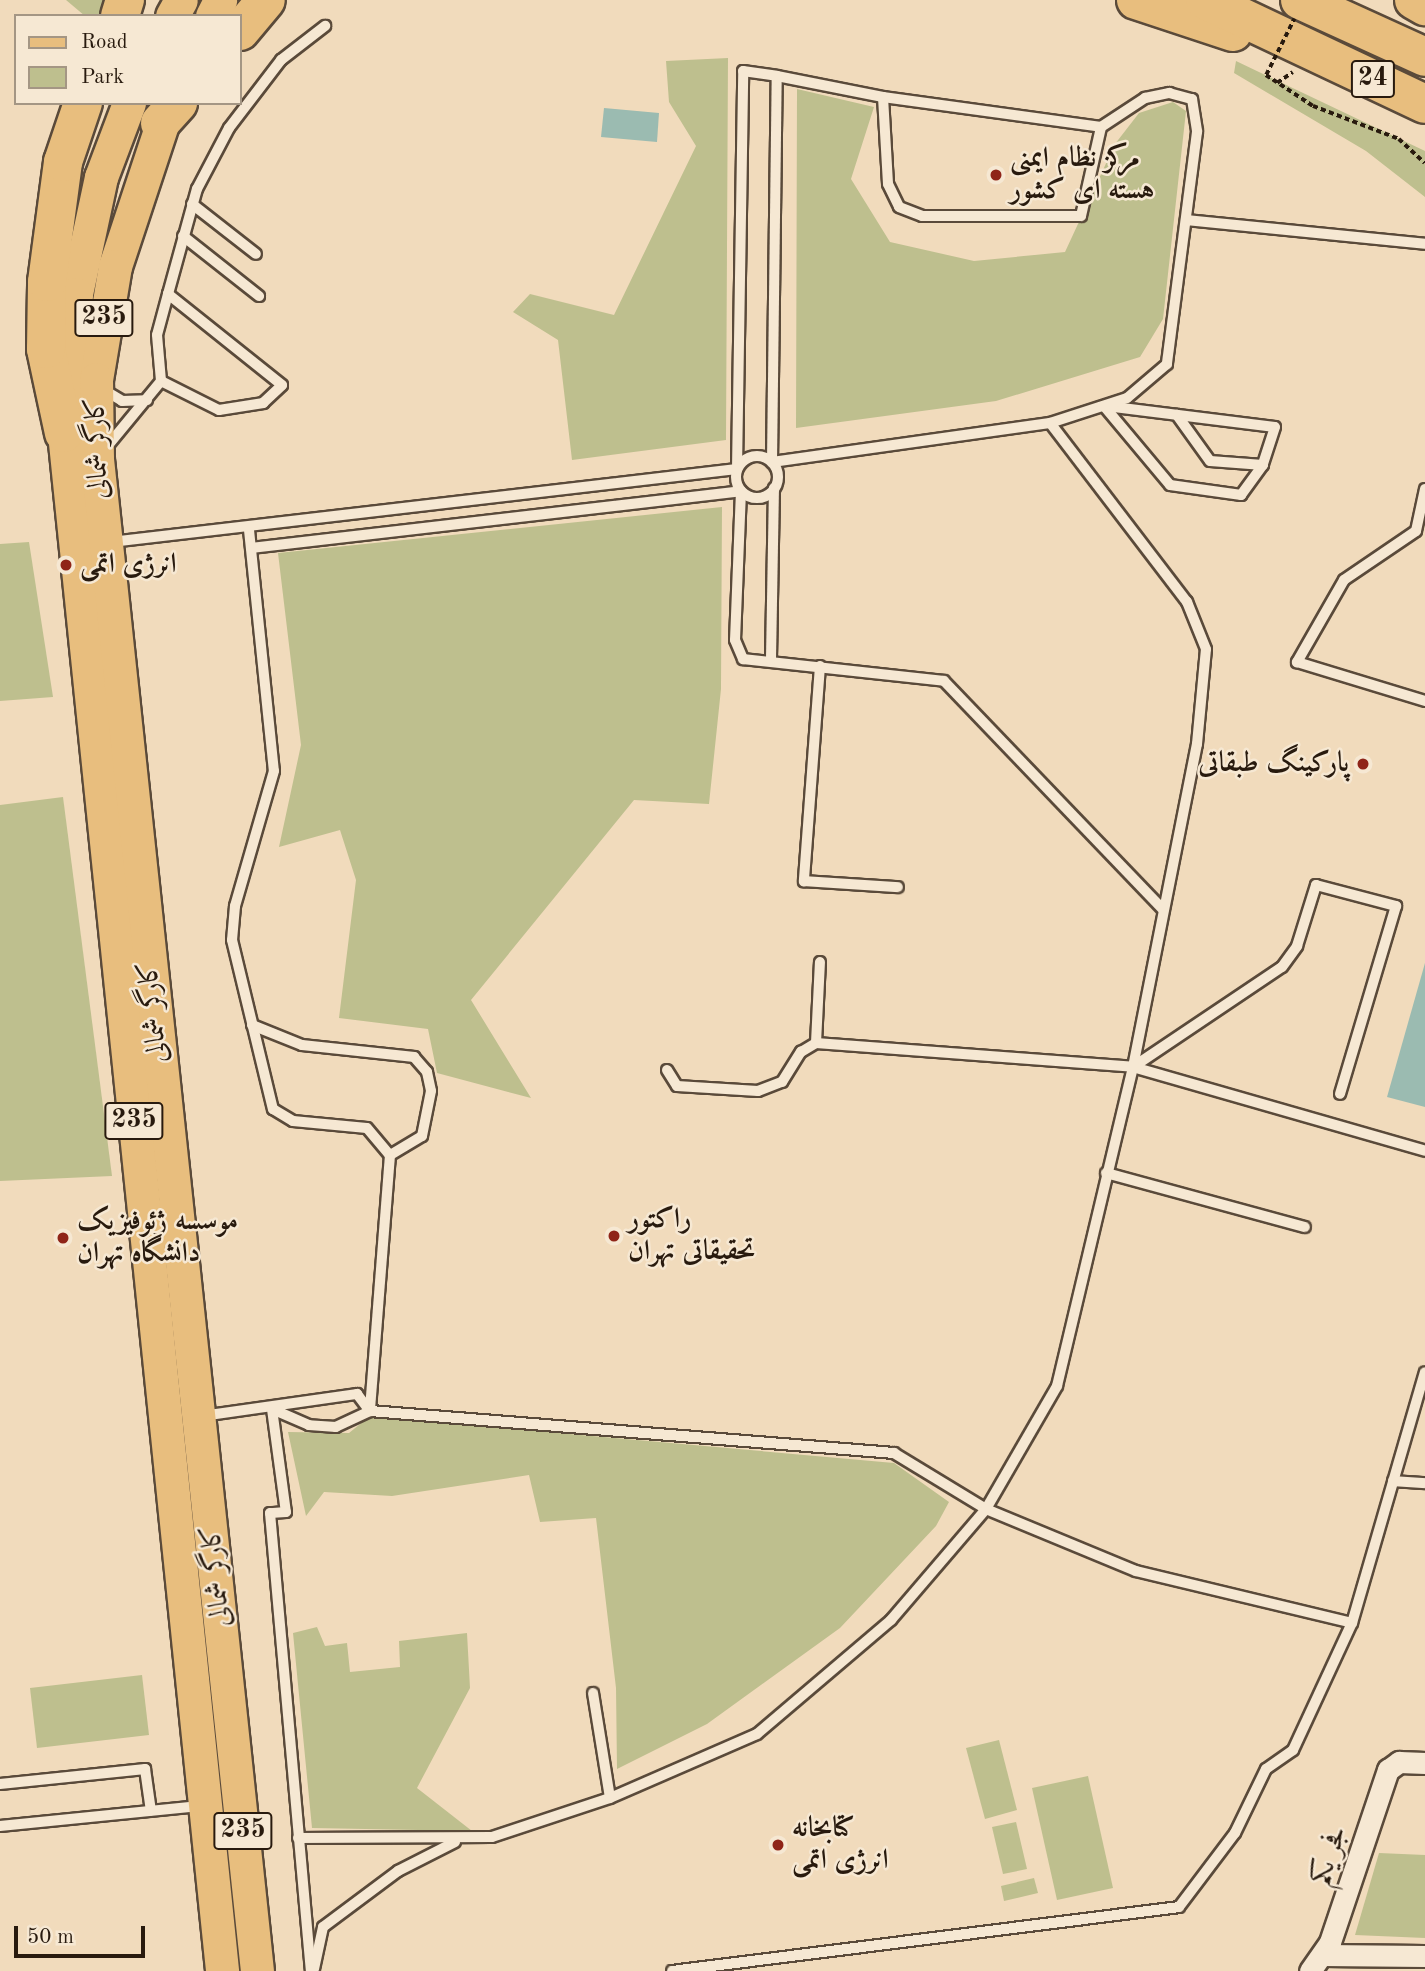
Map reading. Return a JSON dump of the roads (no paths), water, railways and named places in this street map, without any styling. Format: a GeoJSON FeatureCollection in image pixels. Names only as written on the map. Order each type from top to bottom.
{"type":"FeatureCollection","features":[{"type":"Feature","properties":{"kind":"highway"},"geometry":{"type":"LineString","coordinates":[[242,30],[266,0]]}},
{"type":"Feature","properties":{"kind":"highway"},"geometry":{"type":"LineString","coordinates":[[1136,0],[1320,54]]}},
{"type":"Feature","properties":{"kind":"highway","name":"24"},"geometry":{"type":"LineString","coordinates":[[1205,0],[1425,104]]}},
{"type":"Feature","properties":{"kind":"highway"},"geometry":{"type":"LineString","coordinates":[[1414,0],[1425,5]]}},
{"type":"Feature","properties":{"kind":"highway","name":"24"},"geometry":{"type":"LineString","coordinates":[[1297,10],[1425,57]]}},
{"type":"Feature","properties":{"kind":"highway"},"geometry":{"type":"LineString","coordinates":[[64,433],[46,349],[47,282],[63,162],[82,105]]}},
{"type":"Feature","properties":{"kind":"main road","name":"کارگر شمالی"},"geometry":{"type":"LineString","coordinates":[[159,108],[101,177],[79,281],[64,433],[199,1416],[257,1971]]}},
{"type":"Feature","properties":{"kind":"main road","name":"کارگر شمالی"},"geometry":{"type":"LineString","coordinates":[[159,108],[115,266],[96,383],[97,459],[111,764],[222,1971]]}},
{"type":"Feature","properties":{"kind":"street","name":"فجر یکم"},"geometry":{"type":"LineString","coordinates":[[1317,1963],[1387,1774],[1394,1764],[1425,1763]]}},
{"type":"Feature","properties":{"kind":"street"},"geometry":{"type":"LineString","coordinates":[[1317,1963],[1425,1956]]}},
{"type":"Feature","properties":{"kind":"lane"},"geometry":{"type":"LineString","coordinates":[[97,459],[161,381],[157,335],[183,236],[192,204],[229,128],[281,60],[325,26]]}},
{"type":"Feature","properties":{"kind":"lane"},"geometry":{"type":"LineString","coordinates":[[102,543],[249,530],[737,469],[752,456],[772,462],[1050,423],[1127,398],[1167,364],[1197,132],[1192,99],[1169,93],[1145,98],[1101,127],[883,97],[743,71],[737,469],[741,491],[736,640],[743,659],[771,659],[944,681],[1163,909]]}},
{"type":"Feature","properties":{"kind":"lane"},"geometry":{"type":"LineString","coordinates":[[771,659],[777,76]]}},
{"type":"Feature","properties":{"kind":"lane"},"geometry":{"type":"LineString","coordinates":[[883,97],[888,184],[900,207],[922,216],[1081,216],[1101,127]]}},
{"type":"Feature","properties":{"kind":"lane"},"geometry":{"type":"LineString","coordinates":[[192,204],[256,254]]}},
{"type":"Feature","properties":{"kind":"lane"},"geometry":{"type":"LineString","coordinates":[[1185,220],[1425,244]]}},
{"type":"Feature","properties":{"kind":"lane"},"geometry":{"type":"LineString","coordinates":[[183,236],[259,296]]}},
{"type":"Feature","properties":{"kind":"lane"},"geometry":{"type":"LineString","coordinates":[[161,381],[219,410],[264,403],[282,385],[168,294]]}},
{"type":"Feature","properties":{"kind":"lane"},"geometry":{"type":"LineString","coordinates":[[96,383],[122,401],[147,400]]}},
{"type":"Feature","properties":{"kind":"lane"},"geometry":{"type":"LineString","coordinates":[[1104,406],[1177,415],[1275,427],[1264,465],[1241,495],[1170,485],[1104,406]]}},
{"type":"Feature","properties":{"kind":"lane"},"geometry":{"type":"LineString","coordinates":[[1177,415],[1210,461],[1264,465]]}},
{"type":"Feature","properties":{"kind":"lane"},"geometry":{"type":"LineString","coordinates":[[298,1838],[458,1840],[492,1837],[610,1798],[757,1734],[891,1620],[986,1510],[1057,1386],[1133,1068],[1198,744],[1206,649],[1187,602],[1050,423]]}},
{"type":"Feature","properties":{"kind":"lane"},"geometry":{"type":"LineString","coordinates":[[251,548],[741,491],[758,498],[774,488]]}},
{"type":"Feature","properties":{"kind":"lane"},"geometry":{"type":"LineString","coordinates":[[1425,489],[1416,531],[1345,580],[1297,662],[1425,701]]}},
{"type":"Feature","properties":{"kind":"lane"},"geometry":{"type":"LineString","coordinates":[[485,500],[488,520]]}},
{"type":"Feature","properties":{"kind":"lane"},"geometry":{"type":"LineString","coordinates":[[249,530],[274,762],[230,927],[273,1109],[293,1121],[368,1128],[390,1155],[370,1411]]}},
{"type":"Feature","properties":{"kind":"lane"},"geometry":{"type":"LineString","coordinates":[[820,666],[804,881],[898,887]]}},
{"type":"Feature","properties":{"kind":"lane"},"geometry":{"type":"LineString","coordinates":[[1133,1068],[1282,967],[1297,946],[1316,885],[1396,906],[1340,1094]]}},
{"type":"Feature","properties":{"kind":"lane"},"geometry":{"type":"LineString","coordinates":[[667,1070],[677,1086],[758,1091],[782,1082],[816,1043],[820,962]]}},
{"type":"Feature","properties":{"kind":"lane"},"geometry":{"type":"LineString","coordinates":[[252,1025],[302,1045],[414,1057],[427,1072],[431,1091],[422,1136],[390,1155]]}},
{"type":"Feature","properties":{"kind":"lane"},"geometry":{"type":"LineString","coordinates":[[816,1043],[1133,1068],[1425,1151]]}},
{"type":"Feature","properties":{"kind":"lane"},"geometry":{"type":"LineString","coordinates":[[1106,1173],[1305,1227]]}},
{"type":"Feature","properties":{"kind":"lane"},"geometry":{"type":"LineString","coordinates":[[672,1971],[1179,1907],[1235,1833],[1266,1769],[1293,1750],[1352,1623],[1425,1372]]}},
{"type":"Feature","properties":{"kind":"lane"},"geometry":{"type":"LineString","coordinates":[[199,1416],[272,1409],[290,1400],[357,1394],[370,1411]]}},
{"type":"Feature","properties":{"kind":"lane"},"geometry":{"type":"LineString","coordinates":[[272,1409],[309,1425],[336,1427],[370,1411],[864,1447],[894,1453],[986,1510],[1136,1571],[1352,1623]]}},
{"type":"Feature","properties":{"kind":"lane"},"geometry":{"type":"LineString","coordinates":[[272,1409],[286,1512],[270,1513],[312,1971]]}},
{"type":"Feature","properties":{"kind":"lane"},"geometry":{"type":"LineString","coordinates":[[1393,1481],[1425,1483]]}},
{"type":"Feature","properties":{"kind":"lane"},"geometry":{"type":"LineString","coordinates":[[593,1693],[610,1798]]}},
{"type":"Feature","properties":{"kind":"lane"},"geometry":{"type":"LineString","coordinates":[[0,1784],[145,1769],[151,1811]]}},
{"type":"Feature","properties":{"kind":"lane"},"geometry":{"type":"LineString","coordinates":[[0,1826],[208,1805]]}},
{"type":"Feature","properties":{"kind":"lane"},"geometry":{"type":"LineString","coordinates":[[312,1971],[323,1927],[398,1871],[458,1840]]}},
{"type":"Feature","properties":{"kind":"water"},"geometry":{"type":"Polygon","coordinates":[[[604,108],[659,113],[657,142],[601,137],[604,108]]]}},
{"type":"Feature","properties":{"kind":"water"},"geometry":{"type":"Polygon","coordinates":[[[1425,963],[1425,1107],[1387,1097],[1425,963]]]}},
{"type":"Feature","properties":{"kind":"place","name":"مرکز نظام ایمنی هسته ای کشور"},"geometry":{"type":"Point","coordinates":[996,175]}},
{"type":"Feature","properties":{"kind":"place","name":"انرژی اتمی"},"geometry":{"type":"Point","coordinates":[66,565]}},
{"type":"Feature","properties":{"kind":"place","name":"پارکینگ طبقاتی"},"geometry":{"type":"Point","coordinates":[1363,764]}},
{"type":"Feature","properties":{"kind":"place","name":"راکتور تحقیقاتی تهران"},"geometry":{"type":"Point","coordinates":[614,1236]}},
{"type":"Feature","properties":{"kind":"place","name":"موسسه ژئوفیزیک دانشگاه تهران"},"geometry":{"type":"Point","coordinates":[63,1238]}},
{"type":"Feature","properties":{"kind":"place","name":"کتابخانه انرژی اتمی"},"geometry":{"type":"Point","coordinates":[778,1845]}}]}
